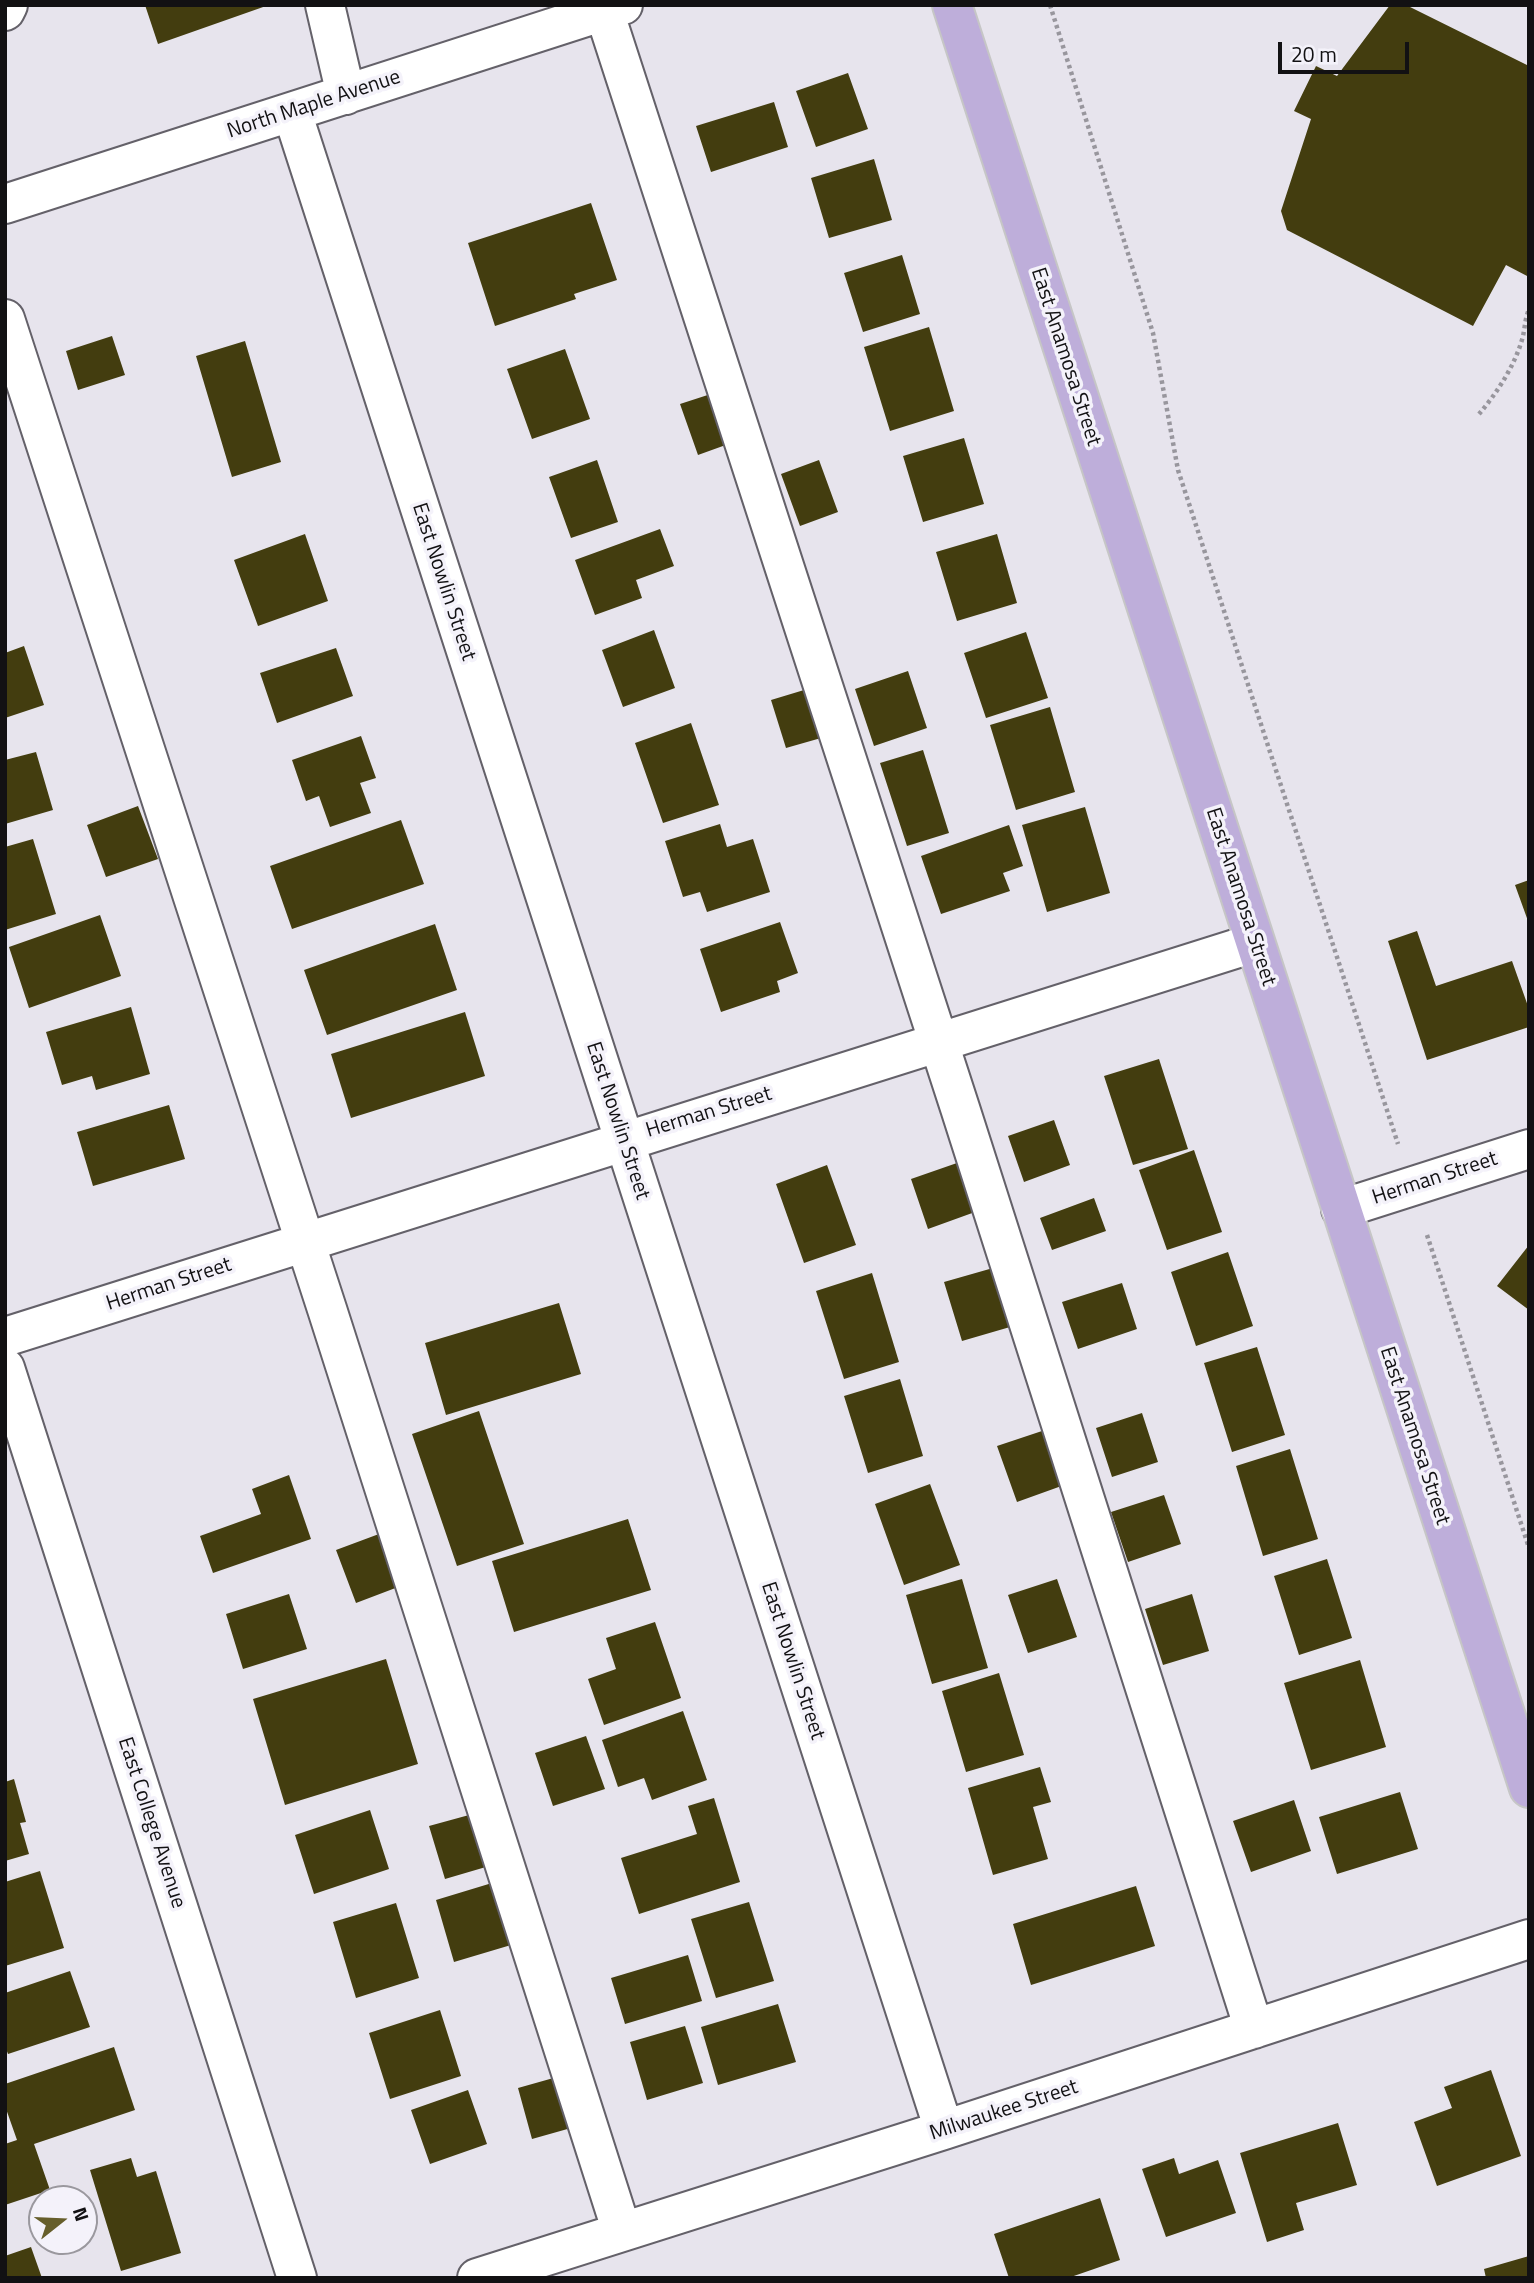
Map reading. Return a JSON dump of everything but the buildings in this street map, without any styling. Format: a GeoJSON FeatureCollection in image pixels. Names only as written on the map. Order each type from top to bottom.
{"type":"FeatureCollection","features":[{"type":"Feature","properties":{"kind":"main road","name":"East Anamosa Street"},"geometry":{"type":"LineString","coordinates":[[952,5],[1529,1788]]}},
{"type":"Feature","properties":{"kind":"street"},"geometry":{"type":"LineString","coordinates":[[5,10],[8,5]]}},
{"type":"Feature","properties":{"kind":"street"},"geometry":{"type":"LineString","coordinates":[[326,5],[346,95]]}},
{"type":"Feature","properties":{"kind":"street"},"geometry":{"type":"LineString","coordinates":[[614,8],[939,1042],[1254,2029]]}},
{"type":"Feature","properties":{"kind":"street","name":"North Maple Avenue"},"geometry":{"type":"LineString","coordinates":[[5,204],[614,8]]}},
{"type":"Feature","properties":{"kind":"street","name":"East Nowlin Street"},"geometry":{"type":"LineString","coordinates":[[292,112],[944,2130]]}},
{"type":"Feature","properties":{"kind":"street"},"geometry":{"type":"LineString","coordinates":[[5,319],[305,1241],[622,2232]]}},
{"type":"Feature","properties":{"kind":"street","name":"Herman Street"},"geometry":{"type":"LineString","coordinates":[[5,1337],[1254,943]]}},
{"type":"Feature","properties":{"kind":"street","name":"Herman Street"},"geometry":{"type":"LineString","coordinates":[[1340,1209],[1529,1149]]}},
{"type":"Feature","properties":{"kind":"street","name":"East College Avenue"},"geometry":{"type":"LineString","coordinates":[[5,1368],[297,2278]]}},
{"type":"Feature","properties":{"kind":"street","name":"Milwaukee Street"},"geometry":{"type":"LineString","coordinates":[[477,2278],[944,2130],[1529,1939]]}},
{"type":"Feature","properties":{"kind":"path"},"geometry":{"type":"LineString","coordinates":[[1050,5],[1153,333],[1178,470],[1398,1144]]}},
{"type":"Feature","properties":{"kind":"path"},"geometry":{"type":"LineString","coordinates":[[1479,414],[1497,393],[1523,335],[1523,323],[1529,309]]}},
{"type":"Feature","properties":{"kind":"path"},"geometry":{"type":"LineString","coordinates":[[1523,323],[1529,327]]}},
{"type":"Feature","properties":{"kind":"path"},"geometry":{"type":"LineString","coordinates":[[1427,1235],[1529,1548]]}}]}
